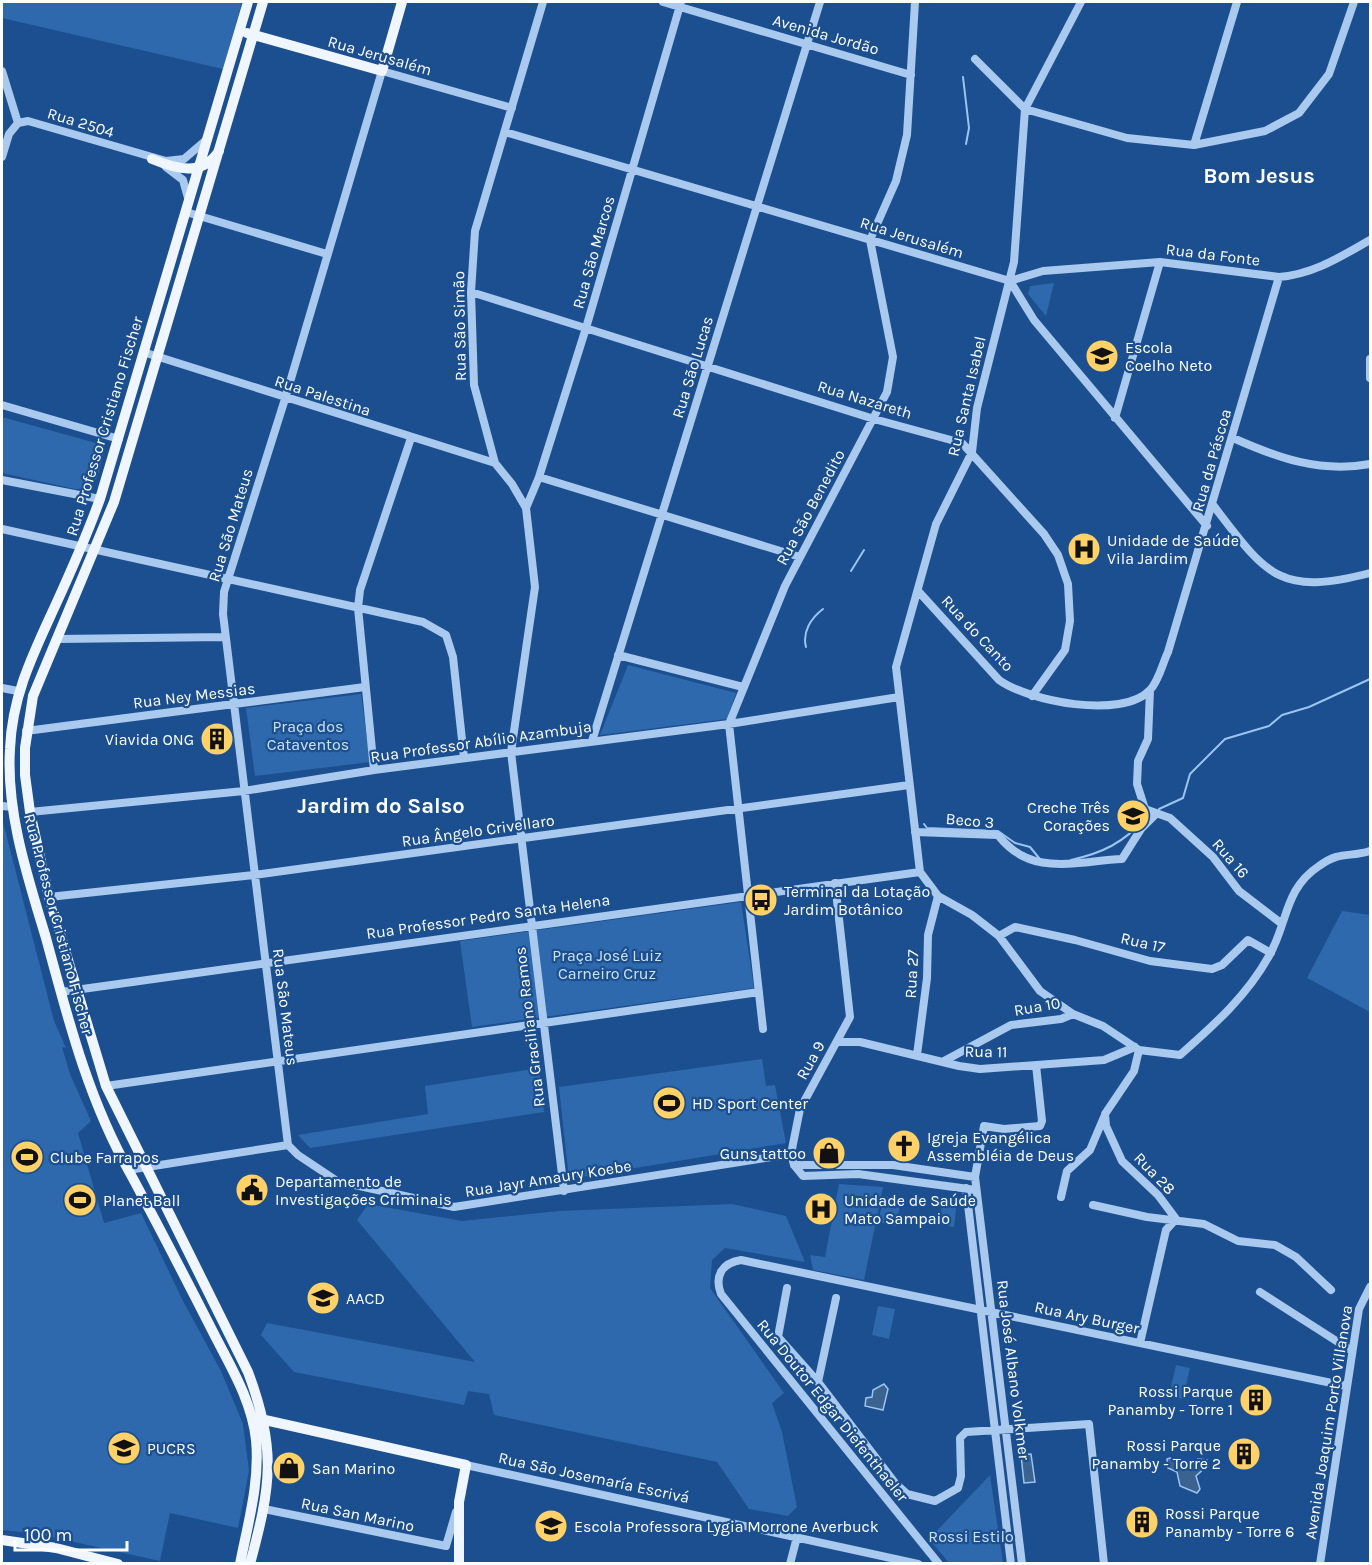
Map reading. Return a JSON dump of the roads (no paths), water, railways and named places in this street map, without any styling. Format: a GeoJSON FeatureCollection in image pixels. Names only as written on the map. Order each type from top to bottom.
{"type":"FeatureCollection","features":[{"type":"Feature","properties":{"kind":"main road","name":"Rua Professor Cristiano Fischer"},"geometry":{"type":"LineString","coordinates":[[240,1563],[256,1481],[256,1439],[252,1419],[237,1379],[128,1170],[90,1090],[17,831],[7,807],[9,752],[18,691],[82,547],[100,499],[248,2]]}},
{"type":"Feature","properties":{"kind":"main road","name":"Rua Professor Cristiano Fischer"},"geometry":{"type":"LineString","coordinates":[[250,1563],[264,1509],[268,1460],[265,1420],[248,1371],[106,1086],[49,897],[30,812],[25,775],[26,731],[33,696],[96,550],[114,502],[263,2]]}},
{"type":"Feature","properties":{"kind":"main road","name":"Rua São Mateus"},"geometry":{"type":"LineString","coordinates":[[382,71],[402,2]]}},
{"type":"Feature","properties":{"kind":"main road","name":"Rua Jerusalém"},"geometry":{"type":"LineString","coordinates":[[239,31],[382,71]]}},
{"type":"Feature","properties":{"kind":"main road"},"geometry":{"type":"LineString","coordinates":[[152,159],[180,169],[198,167],[215,157],[221,147]]}},
{"type":"Feature","properties":{"kind":"main road"},"geometry":{"type":"LineString","coordinates":[[51,615],[65,621]]}},
{"type":"Feature","properties":{"kind":"main road"},"geometry":{"type":"LineString","coordinates":[[159,1227],[173,1220]]}},
{"type":"Feature","properties":{"kind":"main road"},"geometry":{"type":"LineString","coordinates":[[252,1419],[268,1460]]}},
{"type":"Feature","properties":{"kind":"main road","name":"Rua São Josemaría Escrivá"},"geometry":{"type":"LineString","coordinates":[[265,1420],[466,1465]]}},
{"type":"Feature","properties":{"kind":"main road"},"geometry":{"type":"LineString","coordinates":[[459,1563],[459,1502],[466,1465]]}},
{"type":"Feature","properties":{"kind":"main road"},"geometry":{"type":"LineString","coordinates":[[2,1540],[56,1548],[118,1563]]}},
{"type":"Feature","properties":{"kind":"main road"},"geometry":{"type":"LineString","coordinates":[[232,1563],[244,1541]]}},
{"type":"Feature","properties":{"kind":"street","name":"Rua São Simão"},"geometry":{"type":"LineString","coordinates":[[511,752],[535,587],[526,508],[512,484],[495,463],[474,385],[471,291],[475,231],[543,2]]}},
{"type":"Feature","properties":{"kind":"street","name":"Avenida Jordão"},"geometry":{"type":"LineString","coordinates":[[663,2],[680,4],[911,75]]}},
{"type":"Feature","properties":{"kind":"street","name":"Rua São Lucas"},"geometry":{"type":"LineString","coordinates":[[592,741],[820,2]]}},
{"type":"Feature","properties":{"kind":"street"},"geometry":{"type":"LineString","coordinates":[[870,240],[896,181],[907,135],[915,2]]}},
{"type":"Feature","properties":{"kind":"street","name":"Rua Santa Isabel"},"geometry":{"type":"LineString","coordinates":[[920,872],[896,667],[919,592],[936,524],[972,452],[977,408],[1014,262],[1026,109],[1081,2]]}},
{"type":"Feature","properties":{"kind":"street"},"geometry":{"type":"LineString","coordinates":[[1194,145],[1237,2]]}},
{"type":"Feature","properties":{"kind":"street"},"geometry":{"type":"LineString","coordinates":[[975,58],[1026,109],[1127,138],[1194,145],[1265,131],[1299,113],[1329,74],[1354,2]]}},
{"type":"Feature","properties":{"kind":"street","name":"Rua São Marcos"},"geometry":{"type":"LineString","coordinates":[[526,508],[539,477],[586,328],[680,4]]}},
{"type":"Feature","properties":{"kind":"street"},"geometry":{"type":"LineString","coordinates":[[2,70],[18,123],[9,134],[2,158]]}},
{"type":"Feature","properties":{"kind":"street","name":"Rua Jerusalém"},"geometry":{"type":"LineString","coordinates":[[382,71],[512,108]]}},
{"type":"Feature","properties":{"kind":"street","name":"Rua São Mateus"},"geometry":{"type":"LineString","coordinates":[[288,1145],[225,637],[224,592],[285,399],[382,71]]}},
{"type":"Feature","properties":{"kind":"street","name":"Rua 2504"},"geometry":{"type":"LineString","coordinates":[[18,123],[28,121],[152,159],[166,161],[184,159],[202,146],[208,135]]}},
{"type":"Feature","properties":{"kind":"street","name":"Rua Jerusalém"},"geometry":{"type":"LineString","coordinates":[[505,132],[1010,281]]}},
{"type":"Feature","properties":{"kind":"street","name":"Rua 2504"},"geometry":{"type":"LineString","coordinates":[[152,159],[179,175],[187,188],[187,207]]}},
{"type":"Feature","properties":{"kind":"street"},"geometry":{"type":"LineString","coordinates":[[187,207],[201,216],[327,254]]}},
{"type":"Feature","properties":{"kind":"street","name":"Rua São Benedito"},"geometry":{"type":"LineString","coordinates":[[763,1029],[729,724],[800,557],[887,392],[893,357],[890,331],[871,257],[870,240]]}},
{"type":"Feature","properties":{"kind":"street","name":"Rua da Fonte"},"geometry":{"type":"LineString","coordinates":[[1010,281],[1043,271],[1160,262],[1279,277],[1314,271],[1371,240]]}},
{"type":"Feature","properties":{"kind":"street"},"geometry":{"type":"LineString","coordinates":[[1115,418],[1160,262]]}},
{"type":"Feature","properties":{"kind":"street","name":"Rua da Páscoa"},"geometry":{"type":"LineString","coordinates":[[1150,690],[1168,652],[1279,277]]}},
{"type":"Feature","properties":{"kind":"street"},"geometry":{"type":"LineString","coordinates":[[1010,281],[1034,320],[1207,526]]}},
{"type":"Feature","properties":{"kind":"street","name":"Rua Nazareth"},"geometry":{"type":"LineString","coordinates":[[471,291],[874,419],[962,443],[1044,534],[1058,555],[1068,584],[1070,621],[1065,650],[1032,696]]}},
{"type":"Feature","properties":{"kind":"street","name":"Rua Palestina"},"geometry":{"type":"LineString","coordinates":[[143,352],[285,399],[495,463]]}},
{"type":"Feature","properties":{"kind":"street"},"geometry":{"type":"LineString","coordinates":[[1371,359],[1371,378]]}},
{"type":"Feature","properties":{"kind":"street"},"geometry":{"type":"LineString","coordinates":[[2,405],[118,439]]}},
{"type":"Feature","properties":{"kind":"street"},"geometry":{"type":"LineString","coordinates":[[374,770],[358,608],[360,590],[411,438]]}},
{"type":"Feature","properties":{"kind":"street"},"geometry":{"type":"LineString","coordinates":[[1233,438],[1280,459],[1311,465],[1371,464]]}},
{"type":"Feature","properties":{"kind":"street"},"geometry":{"type":"LineString","coordinates":[[539,477],[800,557]]}},
{"type":"Feature","properties":{"kind":"street"},"geometry":{"type":"LineString","coordinates":[[2,480],[100,499]]}},
{"type":"Feature","properties":{"kind":"street"},"geometry":{"type":"LineString","coordinates":[[1213,505],[1252,555],[1265,568],[1283,577],[1320,583],[1338,582],[1371,573]]}},
{"type":"Feature","properties":{"kind":"street"},"geometry":{"type":"LineString","coordinates":[[2,530],[423,622],[446,635],[453,657],[464,758]]}},
{"type":"Feature","properties":{"kind":"street","name":"Rua do Canto"},"geometry":{"type":"LineString","coordinates":[[919,592],[999,680],[1013,690],[1050,701],[1103,705],[1129,702],[1150,690]]}},
{"type":"Feature","properties":{"kind":"street"},"geometry":{"type":"LineString","coordinates":[[57,639],[225,637]]}},
{"type":"Feature","properties":{"kind":"street"},"geometry":{"type":"LineString","coordinates":[[618,655],[743,687]]}},
{"type":"Feature","properties":{"kind":"street","name":"Rua Ney Messias"},"geometry":{"type":"LineString","coordinates":[[26,731],[365,687]]}},
{"type":"Feature","properties":{"kind":"street"},"geometry":{"type":"LineString","coordinates":[[2,688],[18,691]]}},
{"type":"Feature","properties":{"kind":"street"},"geometry":{"type":"LineString","coordinates":[[1150,690],[1148,739],[1138,761],[1137,784],[1145,809],[1156,814]]}},
{"type":"Feature","properties":{"kind":"street","name":"Rua Professor Abílio Azambuja"},"geometry":{"type":"LineString","coordinates":[[30,812],[244,791],[374,770],[729,724],[899,697]]}},
{"type":"Feature","properties":{"kind":"street","name":"Rua Graciliano Ramos"},"geometry":{"type":"LineString","coordinates":[[511,752],[564,1191]]}},
{"type":"Feature","properties":{"kind":"street","name":"Rua Ângelo Crivellaro"},"geometry":{"type":"LineString","coordinates":[[49,897],[254,875],[909,785]]}},
{"type":"Feature","properties":{"kind":"street","name":"Beco 3"},"geometry":{"type":"LineString","coordinates":[[915,832],[998,835],[1009,849],[1038,862],[1057,866],[1086,861],[1122,859],[1141,829],[1156,814]]}},
{"type":"Feature","properties":{"kind":"street","name":"Rua 16"},"geometry":{"type":"LineString","coordinates":[[1156,814],[1170,818],[1213,857],[1239,891],[1282,924]]}},
{"type":"Feature","properties":{"kind":"street"},"geometry":{"type":"LineString","coordinates":[[920,872],[938,896],[972,915],[999,936],[1040,991],[1073,1014],[1103,1026],[1137,1048],[1180,1055],[1249,990],[1271,952],[1291,893],[1317,867],[1338,854],[1362,854],[1371,851]]}},
{"type":"Feature","properties":{"kind":"street","name":"Rua Professor Pedro Santa Helena"},"geometry":{"type":"LineString","coordinates":[[61,992],[747,894],[920,872]]}},
{"type":"Feature","properties":{"kind":"street","name":"Rua 9"},"geometry":{"type":"LineString","coordinates":[[791,1154],[800,1109],[850,1017],[835,883]]}},
{"type":"Feature","properties":{"kind":"street","name":"Rua 27"},"geometry":{"type":"LineString","coordinates":[[916,1055],[927,978],[928,935],[938,896]]}},
{"type":"Feature","properties":{"kind":"street","name":"Rua 17"},"geometry":{"type":"LineString","coordinates":[[999,936],[1015,927],[1075,940],[1150,962],[1212,969],[1222,965],[1248,940],[1271,952]]}},
{"type":"Feature","properties":{"kind":"street"},"geometry":{"type":"LineString","coordinates":[[106,1086],[759,992]]}},
{"type":"Feature","properties":{"kind":"street","name":"Rua 10"},"geometry":{"type":"LineString","coordinates":[[944,1061],[1011,1025],[1061,1019],[1073,1014]]}},
{"type":"Feature","properties":{"kind":"street","name":"Rua 11"},"geometry":{"type":"LineString","coordinates":[[838,1042],[860,1042],[980,1069],[1104,1060],[1137,1048]]}},
{"type":"Feature","properties":{"kind":"street"},"geometry":{"type":"LineString","coordinates":[[1061,1197],[1067,1171],[1090,1150],[1106,1114],[1134,1071],[1137,1048]]}},
{"type":"Feature","properties":{"kind":"street","name":"Rua José Albano Volkmer"},"geometry":{"type":"LineString","coordinates":[[1022,1563],[975,1177],[984,1126],[1002,1129],[1040,1126],[1042,1121],[1036,1065]]}},
{"type":"Feature","properties":{"kind":"street","name":"Rua 28"},"geometry":{"type":"LineString","coordinates":[[1106,1114],[1106,1126],[1122,1161],[1158,1195],[1176,1219]]}},
{"type":"Feature","properties":{"kind":"street"},"geometry":{"type":"LineString","coordinates":[[128,1170],[288,1145]]}},
{"type":"Feature","properties":{"kind":"street","name":"Rua Jayr Amaury Koebe"},"geometry":{"type":"LineString","coordinates":[[288,1145],[297,1155],[337,1181],[454,1207],[791,1154]]}},
{"type":"Feature","properties":{"kind":"street"},"geometry":{"type":"LineString","coordinates":[[791,1154],[794,1165],[803,1176],[858,1174],[976,1190]]}},
{"type":"Feature","properties":{"kind":"street"},"geometry":{"type":"LineString","coordinates":[[794,1165],[893,1165],[975,1177]]}},
{"type":"Feature","properties":{"kind":"street","name":"Rua José Albano Volkmer"},"geometry":{"type":"LineString","coordinates":[[966,1188],[993,1430],[1011,1563]]}},
{"type":"Feature","properties":{"kind":"street"},"geometry":{"type":"LineString","coordinates":[[1093,1205],[1147,1217],[1203,1224],[1238,1241],[1275,1245],[1296,1257],[1331,1290]]}},
{"type":"Feature","properties":{"kind":"street"},"geometry":{"type":"LineString","coordinates":[[1140,1343],[1166,1230],[1176,1219]]}},
{"type":"Feature","properties":{"kind":"street","name":"Rua Ary Burger"},"geometry":{"type":"LineString","coordinates":[[720,1271],[730,1262],[741,1260],[1346,1386]]}},
{"type":"Feature","properties":{"kind":"street","name":"Rua Doutor Edgar Diefenthaeler"},"geometry":{"type":"LineString","coordinates":[[720,1271],[717,1283],[729,1306],[939,1563]]}},
{"type":"Feature","properties":{"kind":"street","name":"Avenida Joaquim Porto Villanova"},"geometry":{"type":"LineString","coordinates":[[1320,1563],[1359,1308],[1371,1287]]}},
{"type":"Feature","properties":{"kind":"street"},"geometry":{"type":"LineString","coordinates":[[787,1288],[778,1337],[818,1382],[895,1483],[907,1494],[922,1500],[935,1501],[958,1488],[962,1476],[962,1434],[1089,1424],[1104,1563]]}},
{"type":"Feature","properties":{"kind":"street"},"geometry":{"type":"LineString","coordinates":[[1260,1292],[1352,1352]]}},
{"type":"Feature","properties":{"kind":"street"},"geometry":{"type":"LineString","coordinates":[[818,1382],[836,1298]]}},
{"type":"Feature","properties":{"kind":"street","name":"Rua São Josemaría Escrivá"},"geometry":{"type":"LineString","coordinates":[[466,1465],[918,1563]]}},
{"type":"Feature","properties":{"kind":"street"},"geometry":{"type":"LineString","coordinates":[[1001,1495],[1014,1493]]}},
{"type":"Feature","properties":{"kind":"street","name":"Rua San Marino"},"geometry":{"type":"LineString","coordinates":[[264,1509],[446,1546],[459,1502]]}},
{"type":"Feature","properties":{"kind":"street"},"geometry":{"type":"LineString","coordinates":[[790,1563],[796,1537]]}},
{"type":"Feature","properties":{"kind":"waterway"},"geometry":{"type":"LineString","coordinates":[[963,77],[969,128],[966,144]]}},
{"type":"Feature","properties":{"kind":"waterway"},"geometry":{"type":"LineString","coordinates":[[851,571],[864,550]]}},
{"type":"Feature","properties":{"kind":"waterway"},"geometry":{"type":"LineString","coordinates":[[806,647],[805,636],[808,626],[823,609]]}},
{"type":"Feature","properties":{"kind":"waterway"},"geometry":{"type":"LineString","coordinates":[[1159,809],[1183,798],[1190,774],[1225,739],[1269,726],[1282,715],[1309,707],[1370,679]]}},
{"type":"Feature","properties":{"kind":"waterway"},"geometry":{"type":"LineString","coordinates":[[1071,860],[1112,846],[1129,834],[1145,818]]}},
{"type":"Feature","properties":{"kind":"waterway"},"geometry":{"type":"LineString","coordinates":[[924,824],[927,828],[998,831],[1015,843],[1030,847],[1039,858]]}},
{"type":"Feature","properties":{"kind":"place","name":"Escola Coelho Neto"},"geometry":{"type":"Point","coordinates":[1102,356]}},
{"type":"Feature","properties":{"kind":"place","name":"Unidade de Saúde Vila Jardim"},"geometry":{"type":"Point","coordinates":[1084,549]}},
{"type":"Feature","properties":{"kind":"place","name":"Viavida ONG"},"geometry":{"type":"Point","coordinates":[217,739]}},
{"type":"Feature","properties":{"kind":"place","name":"Creche Três Corações"},"geometry":{"type":"Point","coordinates":[1133,816]}},
{"type":"Feature","properties":{"kind":"place","name":"Terminal da Lotação Jardim Botânico"},"geometry":{"type":"Point","coordinates":[761,900]}},
{"type":"Feature","properties":{"kind":"place","name":"HD Sport Center"},"geometry":{"type":"Point","coordinates":[669,1103]}},
{"type":"Feature","properties":{"kind":"place","name":"Igreja Evangélica Assembléia de Deus"},"geometry":{"type":"Point","coordinates":[904,1146]}},
{"type":"Feature","properties":{"kind":"place","name":"Guns tattoo"},"geometry":{"type":"Point","coordinates":[829,1153]}},
{"type":"Feature","properties":{"kind":"place","name":"Clube Farrapos"},"geometry":{"type":"Point","coordinates":[27,1157]}},
{"type":"Feature","properties":{"kind":"place","name":"Departamento de Investigações Criminais"},"geometry":{"type":"Point","coordinates":[252,1190]}},
{"type":"Feature","properties":{"kind":"place","name":"Planet Ball"},"geometry":{"type":"Point","coordinates":[80,1200]}},
{"type":"Feature","properties":{"kind":"place","name":"Unidade de Saúde Mato Sampaio"},"geometry":{"type":"Point","coordinates":[821,1209]}},
{"type":"Feature","properties":{"kind":"place","name":"AACD"},"geometry":{"type":"Point","coordinates":[323,1298]}},
{"type":"Feature","properties":{"kind":"place","name":"Rossi Parque Panamby - Torre 1"},"geometry":{"type":"Point","coordinates":[1256,1400]}},
{"type":"Feature","properties":{"kind":"place","name":"PUCRS"},"geometry":{"type":"Point","coordinates":[124,1448]}},
{"type":"Feature","properties":{"kind":"place","name":"Rossi Parque Panamby - Torre 2"},"geometry":{"type":"Point","coordinates":[1244,1454]}},
{"type":"Feature","properties":{"kind":"place","name":"San Marino"},"geometry":{"type":"Point","coordinates":[289,1468]}},
{"type":"Feature","properties":{"kind":"place","name":"Rossi Parque Panamby - Torre 6"},"geometry":{"type":"Point","coordinates":[1142,1522]}},
{"type":"Feature","properties":{"kind":"place","name":"Escola Professora Lygia Morrone Averbuck"},"geometry":{"type":"Point","coordinates":[551,1526]}},
{"type":"Feature","properties":{"kind":"district","name":"Bom Jesus"},"geometry":{"type":"Point","coordinates":[1259,175]}},
{"type":"Feature","properties":{"kind":"district","name":"Jardim do Salso"},"geometry":{"type":"Point","coordinates":[381,805]}},
{"type":"Feature","properties":{"kind":"park label","name":"Praça dos Cataventos"},"geometry":{"type":"Point","coordinates":[308,735]}},
{"type":"Feature","properties":{"kind":"park label","name":"Praça José Luiz Carneiro Cruz"},"geometry":{"type":"Point","coordinates":[607,964]}},
{"type":"Feature","properties":{"kind":"park label","name":"Rossi Estilo"},"geometry":{"type":"Point","coordinates":[971,1536]}}]}
